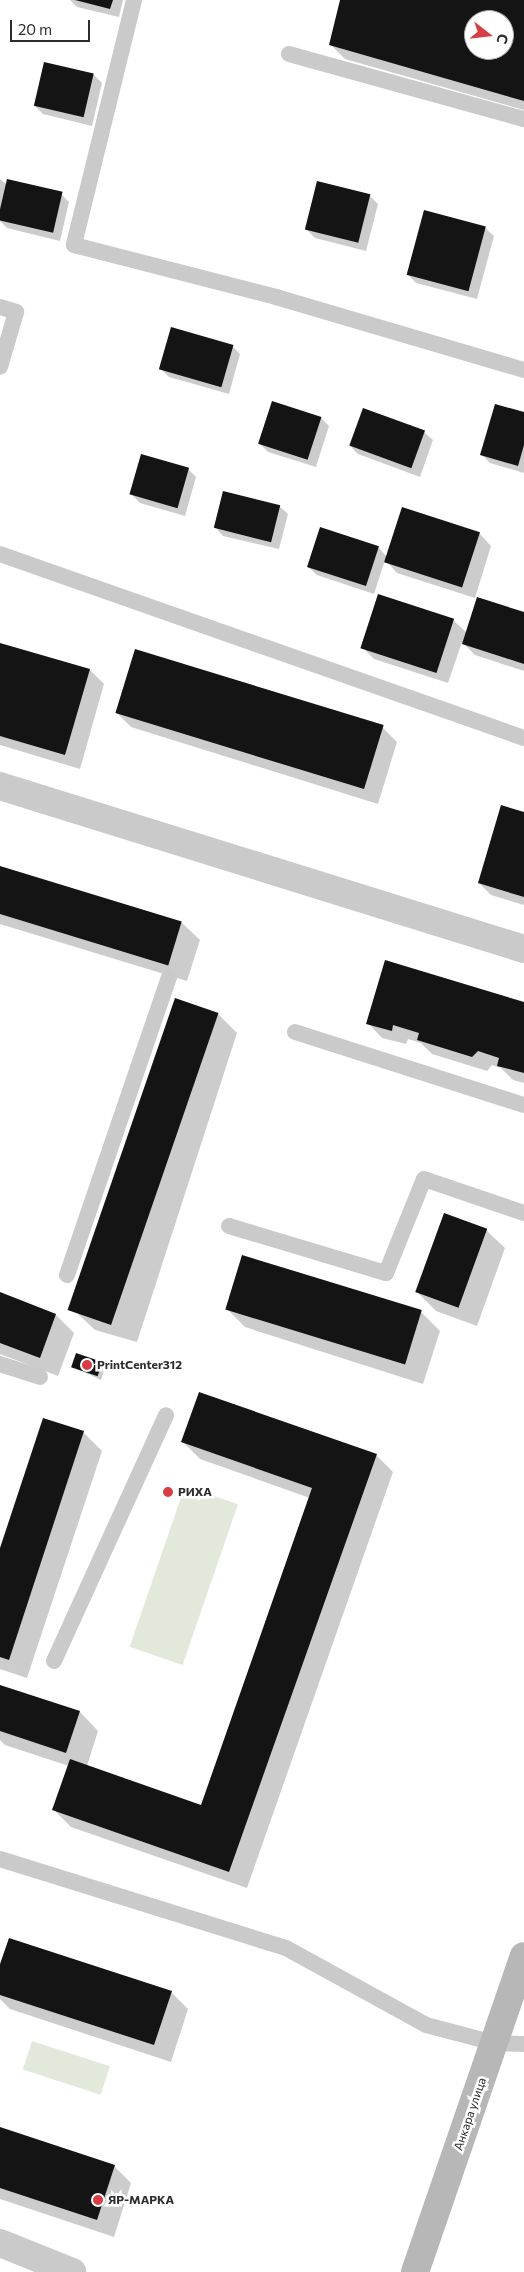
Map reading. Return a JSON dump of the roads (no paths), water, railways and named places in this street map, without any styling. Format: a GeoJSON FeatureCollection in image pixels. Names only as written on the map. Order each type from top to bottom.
{"type":"FeatureCollection","features":[{"type":"Feature","properties":{"kind":"main road","name":"Анкара улица"},"geometry":{"type":"LineString","coordinates":[[415,2272],[524,1956]]}},
{"type":"Feature","properties":{"kind":"street"},"geometry":{"type":"LineString","coordinates":[[0,786],[524,949]]}},
{"type":"Feature","properties":{"kind":"street"},"geometry":{"type":"LineString","coordinates":[[0,2243],[72,2272]]}},
{"type":"Feature","properties":{"kind":"lane"},"geometry":{"type":"LineString","coordinates":[[134,0],[74,245],[276,297],[524,370]]}},
{"type":"Feature","properties":{"kind":"lane"},"geometry":{"type":"LineString","coordinates":[[289,54],[524,120]]}},
{"type":"Feature","properties":{"kind":"lane"},"geometry":{"type":"LineString","coordinates":[[0,307],[16,312],[0,367]]}},
{"type":"Feature","properties":{"kind":"lane"},"geometry":{"type":"LineString","coordinates":[[0,554],[524,738]]}},
{"type":"Feature","properties":{"kind":"lane"},"geometry":{"type":"LineString","coordinates":[[67,1274],[169,977]]}},
{"type":"Feature","properties":{"kind":"lane"},"geometry":{"type":"LineString","coordinates":[[295,1032],[524,1105]]}},
{"type":"Feature","properties":{"kind":"lane"},"geometry":{"type":"LineString","coordinates":[[229,1226],[386,1273],[424,1179],[524,1213]]}},
{"type":"Feature","properties":{"kind":"lane"},"geometry":{"type":"LineString","coordinates":[[0,1364],[40,1377]]}},
{"type":"Feature","properties":{"kind":"lane"},"geometry":{"type":"LineString","coordinates":[[54,1661],[166,1414]]}},
{"type":"Feature","properties":{"kind":"lane"},"geometry":{"type":"LineString","coordinates":[[0,1859],[286,1948],[426,2025],[494,2043],[524,2044]]}},
{"type":"Feature","properties":{"kind":"place","name":"PrintCenter312"},"geometry":{"type":"Point","coordinates":[87,1365]}},
{"type":"Feature","properties":{"kind":"place","name":"РИХА"},"geometry":{"type":"Point","coordinates":[168,1492]}},
{"type":"Feature","properties":{"kind":"place","name":"ЯР-МАРКА"},"geometry":{"type":"Point","coordinates":[98,2200]}}]}
